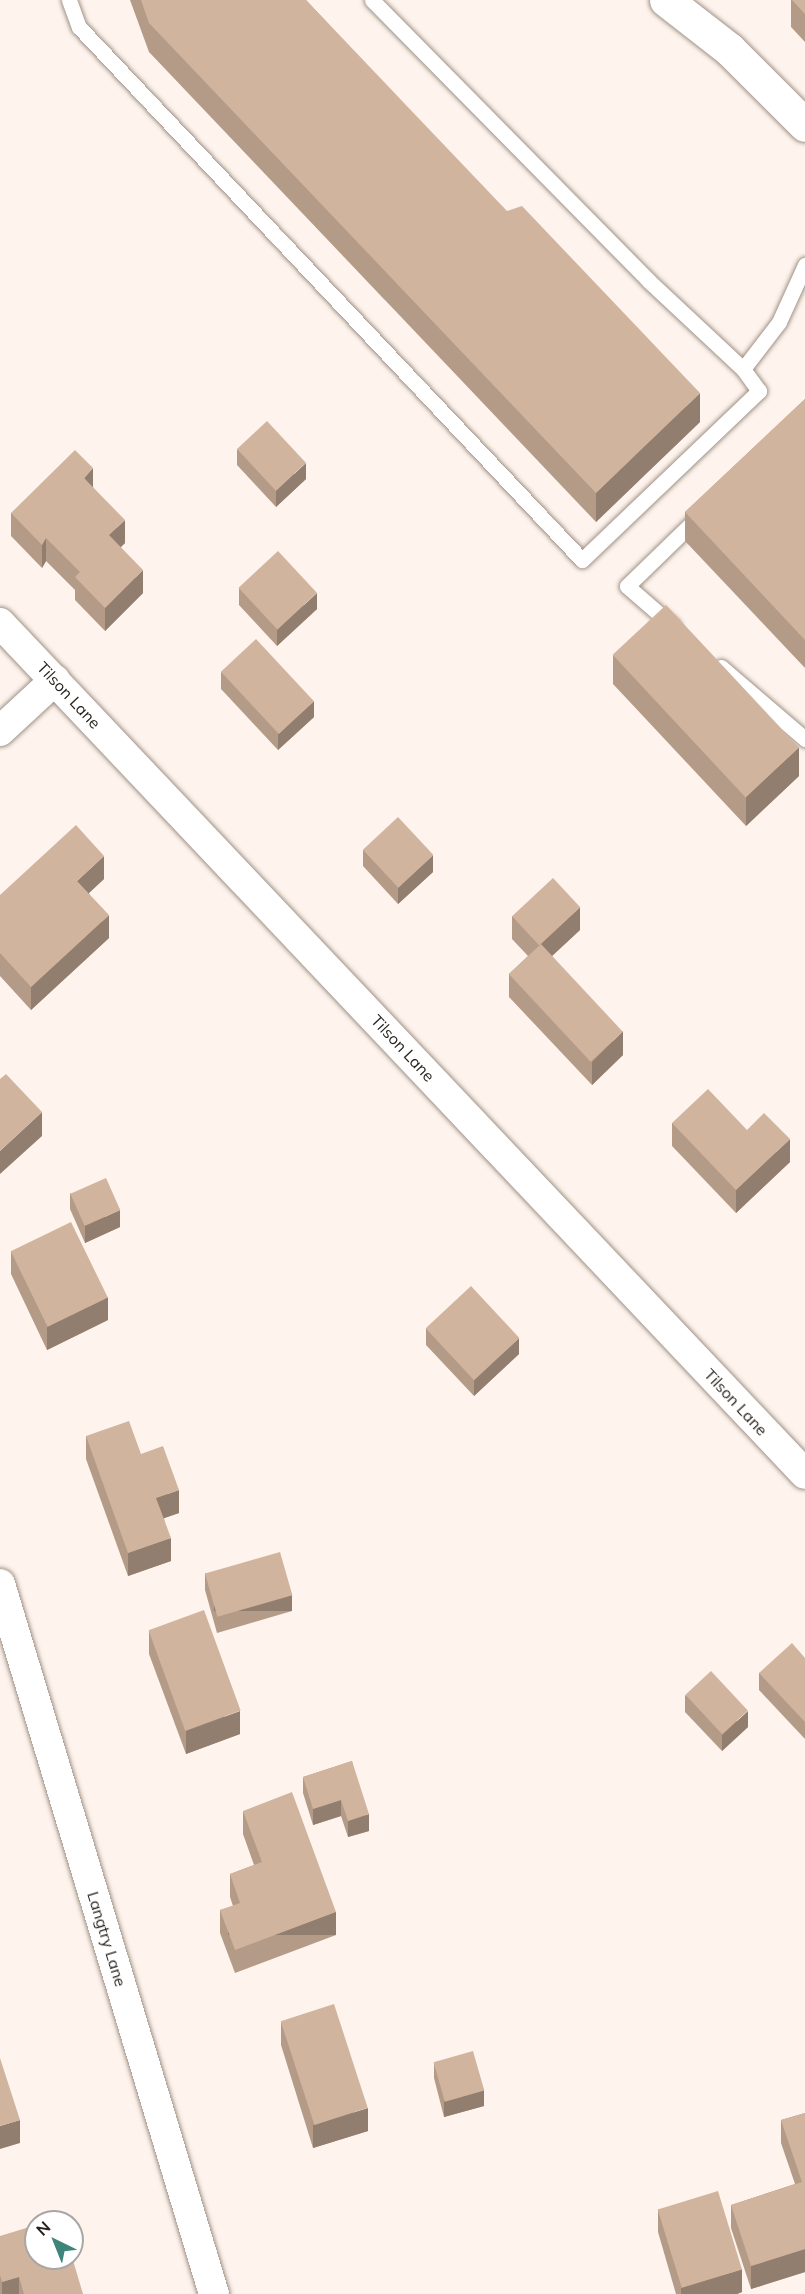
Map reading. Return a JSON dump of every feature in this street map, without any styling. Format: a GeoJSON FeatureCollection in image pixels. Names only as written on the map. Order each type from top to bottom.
{"type":"FeatureCollection","features":[{"type":"Feature","properties":{"kind":"street"},"geometry":{"type":"LineString","coordinates":[[666,0],[729,49],[805,125]]}},
{"type":"Feature","properties":{"kind":"street","name":"Tilson Lane"},"geometry":{"type":"LineString","coordinates":[[0,623],[805,1474]]}},
{"type":"Feature","properties":{"kind":"street"},"geometry":{"type":"LineString","coordinates":[[0,732],[55,680]]}},
{"type":"Feature","properties":{"kind":"street","name":"Langtry Lane"},"geometry":{"type":"LineString","coordinates":[[0,1584],[214,2294]]}},
{"type":"Feature","properties":{"kind":"lane"},"geometry":{"type":"LineString","coordinates":[[69,0],[79,27],[582,560],[759,391],[742,369],[648,280],[372,0]]}},
{"type":"Feature","properties":{"kind":"lane"},"geometry":{"type":"LineString","coordinates":[[742,369],[780,322],[805,265]]}},
{"type":"Feature","properties":{"kind":"lane"},"geometry":{"type":"LineString","coordinates":[[689,640],[627,586],[711,503]]}},
{"type":"Feature","properties":{"kind":"lane"},"geometry":{"type":"LineString","coordinates":[[707,655],[805,739]]}},
{"type":"Feature","properties":{"kind":"building"},"geometry":{"type":"Polygon","coordinates":[[[141,0],[306,0],[507,211],[522,206],[700,393],[596,493],[149,23],[141,0]]]}},
{"type":"Feature","properties":{"kind":"building"},"geometry":{"type":"Polygon","coordinates":[[[792,0],[805,0],[805,14],[792,0]]]}},
{"type":"Feature","properties":{"kind":"building"},"geometry":{"type":"Polygon","coordinates":[[[805,399],[805,640],[685,512],[805,399]]]}},
{"type":"Feature","properties":{"kind":"building"},"geometry":{"type":"Polygon","coordinates":[[[267,421],[306,463],[276,491],[237,449],[267,421]]]}},
{"type":"Feature","properties":{"kind":"building"},"geometry":{"type":"Polygon","coordinates":[[[75,450],[93,468],[84,478],[125,520],[109,535],[143,570],[105,608],[75,577],[80,572],[46,538],[42,545],[11,513],[75,450]]]}},
{"type":"Feature","properties":{"kind":"building"},"geometry":{"type":"Polygon","coordinates":[[[278,551],[317,593],[277,630],[239,588],[278,551]]]}},
{"type":"Feature","properties":{"kind":"building"},"geometry":{"type":"Polygon","coordinates":[[[666,605],[799,748],[746,797],[613,655],[666,605]]]}},
{"type":"Feature","properties":{"kind":"building"},"geometry":{"type":"Polygon","coordinates":[[[256,639],[314,701],[279,734],[221,672],[256,639]]]}},
{"type":"Feature","properties":{"kind":"building"},"geometry":{"type":"Polygon","coordinates":[[[398,817],[433,855],[398,888],[363,850],[398,817]]]}},
{"type":"Feature","properties":{"kind":"building"},"geometry":{"type":"Polygon","coordinates":[[[76,825],[104,856],[77,881],[109,915],[31,987],[0,953],[0,895],[76,825]]]}},
{"type":"Feature","properties":{"kind":"building"},"geometry":{"type":"Polygon","coordinates":[[[553,878],[580,907],[539,945],[512,916],[553,878]]]}},
{"type":"Feature","properties":{"kind":"building"},"geometry":{"type":"Polygon","coordinates":[[[541,944],[623,1032],[591,1062],[509,974],[541,944]]]}},
{"type":"Feature","properties":{"kind":"building"},"geometry":{"type":"Polygon","coordinates":[[[6,1074],[42,1112],[0,1151],[0,1079],[6,1074]]]}},
{"type":"Feature","properties":{"kind":"building"},"geometry":{"type":"Polygon","coordinates":[[[708,1089],[747,1130],[764,1113],[790,1139],[736,1190],[672,1123],[708,1089]]]}},
{"type":"Feature","properties":{"kind":"building"},"geometry":{"type":"Polygon","coordinates":[[[106,1178],[120,1210],[85,1226],[70,1194],[106,1178]]]}},
{"type":"Feature","properties":{"kind":"building"},"geometry":{"type":"Polygon","coordinates":[[[71,1222],[108,1297],[48,1327],[11,1251],[71,1222]]]}},
{"type":"Feature","properties":{"kind":"building"},"geometry":{"type":"Polygon","coordinates":[[[471,1286],[519,1338],[474,1380],[426,1328],[471,1286]]]}},
{"type":"Feature","properties":{"kind":"building"},"geometry":{"type":"Polygon","coordinates":[[[129,1421],[141,1454],[163,1446],[179,1490],[156,1498],[171,1538],[128,1553],[86,1436],[129,1421]]]}},
{"type":"Feature","properties":{"kind":"building"},"geometry":{"type":"Polygon","coordinates":[[[280,1552],[292,1595],[217,1617],[205,1573],[280,1552]]]}},
{"type":"Feature","properties":{"kind":"building"},"geometry":{"type":"Polygon","coordinates":[[[204,1610],[241,1711],[185,1731],[149,1630],[204,1610]]]}},
{"type":"Feature","properties":{"kind":"building"},"geometry":{"type":"Polygon","coordinates":[[[792,1643],[805,1658],[805,1722],[759,1673],[792,1643]]]}},
{"type":"Feature","properties":{"kind":"building"},"geometry":{"type":"Polygon","coordinates":[[[711,1671],[748,1710],[722,1734],[685,1695],[711,1671]]]}},
{"type":"Feature","properties":{"kind":"building"},"geometry":{"type":"Polygon","coordinates":[[[352,1761],[369,1814],[348,1821],[341,1800],[313,1809],[303,1777],[352,1761]]]}},
{"type":"Feature","properties":{"kind":"building"},"geometry":{"type":"Polygon","coordinates":[[[292,1792],[336,1912],[235,1950],[220,1910],[240,1903],[230,1874],[262,1862],[243,1811],[292,1792]]]}},
{"type":"Feature","properties":{"kind":"building"},"geometry":{"type":"Polygon","coordinates":[[[334,2004],[368,2108],[314,2125],[281,2021],[334,2004]]]}},
{"type":"Feature","properties":{"kind":"building"},"geometry":{"type":"Polygon","coordinates":[[[473,2051],[484,2090],[445,2102],[434,2062],[473,2051]]]}},
{"type":"Feature","properties":{"kind":"building"},"geometry":{"type":"Polygon","coordinates":[[[0,2058],[20,2120],[0,2126],[0,2058]]]}},
{"type":"Feature","properties":{"kind":"building"},"geometry":{"type":"Polygon","coordinates":[[[805,2113],[805,2249],[751,2266],[731,2205],[802,2182],[781,2120],[805,2113]]]}},
{"type":"Feature","properties":{"kind":"building"},"geometry":{"type":"Polygon","coordinates":[[[718,2191],[742,2269],[682,2288],[658,2209],[718,2191]]]}},
{"type":"Feature","properties":{"kind":"building"},"geometry":{"type":"Polygon","coordinates":[[[24,2229],[24,2270],[76,2270],[83,2294],[24,2294],[19,2277],[2,2282],[0,2236],[24,2229]]]}}]}
